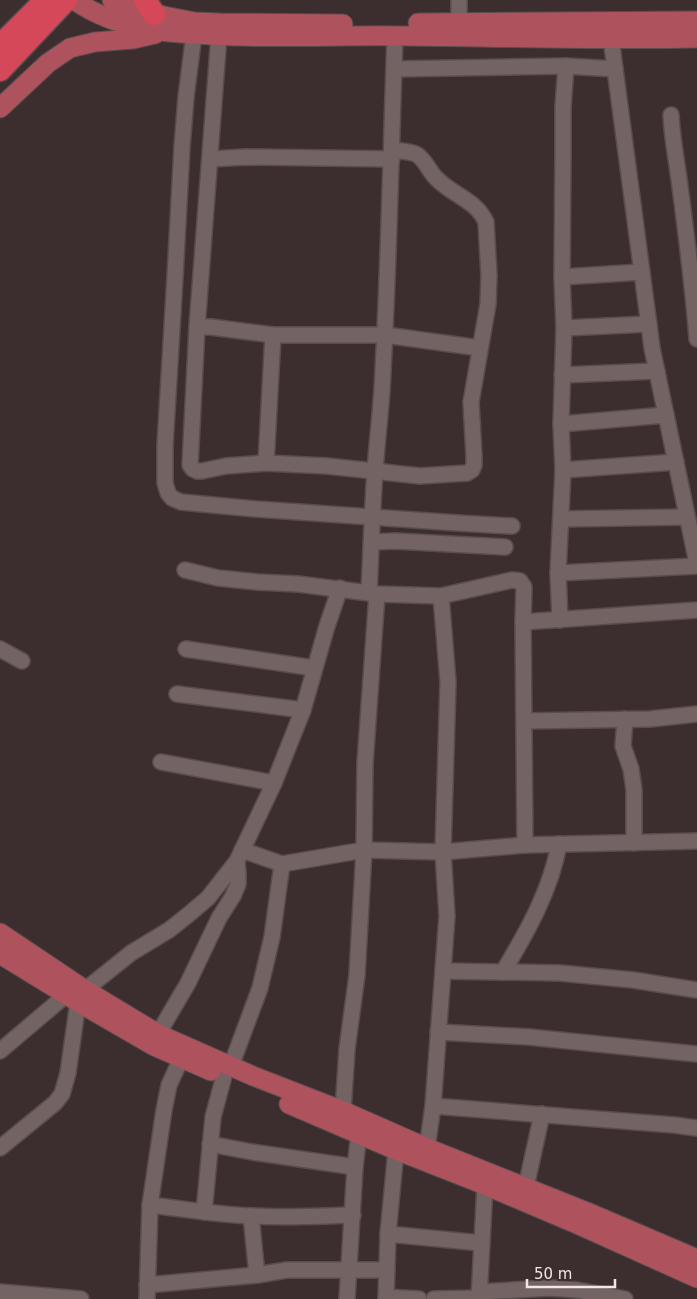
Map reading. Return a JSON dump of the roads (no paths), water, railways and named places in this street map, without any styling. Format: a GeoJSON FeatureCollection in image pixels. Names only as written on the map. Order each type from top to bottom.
{"type":"FeatureCollection","features":[{"type":"Feature","properties":{"kind":"highway"},"geometry":{"type":"LineString","coordinates":[[0,46],[48,9],[72,0]]}},
{"type":"Feature","properties":{"kind":"highway"},"geometry":{"type":"LineString","coordinates":[[0,70],[48,9]]}},
{"type":"Feature","properties":{"kind":"highway"},"geometry":{"type":"LineString","coordinates":[[0,88],[17,71],[39,42],[48,9]]}},
{"type":"Feature","properties":{"kind":"main road"},"geometry":{"type":"LineString","coordinates":[[72,0],[98,13],[138,28],[154,15],[195,22],[459,23],[612,30],[697,38]]}},
{"type":"Feature","properties":{"kind":"main road"},"geometry":{"type":"LineString","coordinates":[[112,0],[154,15],[194,34],[271,37],[395,36],[549,39],[697,21]]}},
{"type":"Feature","properties":{"kind":"main road"},"geometry":{"type":"LineString","coordinates":[[0,108],[48,63],[70,48],[94,42],[133,39],[154,15]]}},
{"type":"Feature","properties":{"kind":"main road"},"geometry":{"type":"LineString","coordinates":[[0,933],[76,996],[158,1034],[228,1071],[396,1150],[578,1224],[697,1278]]}},
{"type":"Feature","properties":{"kind":"main road"},"geometry":{"type":"LineString","coordinates":[[0,954],[76,996],[154,1046],[180,1059],[228,1071],[343,1111],[427,1148],[587,1212],[697,1259]]}},
{"type":"Feature","properties":{"kind":"street"},"geometry":{"type":"LineString","coordinates":[[459,23],[460,0]]}},
{"type":"Feature","properties":{"kind":"street"},"geometry":{"type":"LineString","coordinates":[[558,573],[697,565],[652,348],[615,69],[612,30]]}},
{"type":"Feature","properties":{"kind":"street"},"geometry":{"type":"LineString","coordinates":[[194,34],[182,147],[165,445],[165,482],[168,493],[172,498],[181,502],[256,510],[512,526]]}},
{"type":"Feature","properties":{"kind":"street"},"geometry":{"type":"LineString","coordinates":[[210,159],[246,156],[414,153],[444,186],[475,206],[483,215],[486,222],[489,276],[488,304],[471,402],[474,456],[472,470],[468,473],[420,476],[375,470],[266,463],[226,466],[197,471],[190,465],[198,327],[210,159],[219,35]]}},
{"type":"Feature","properties":{"kind":"street"},"geometry":{"type":"LineString","coordinates":[[343,1111],[347,1049],[357,975],[364,850],[365,763],[373,594],[372,517],[385,335],[395,36]]}},
{"type":"Feature","properties":{"kind":"street"},"geometry":{"type":"LineString","coordinates":[[394,69],[566,66],[615,69]]}},
{"type":"Feature","properties":{"kind":"street"},"geometry":{"type":"LineString","coordinates":[[560,620],[558,573],[563,470],[561,424],[564,328],[562,277],[563,107],[566,66]]}},
{"type":"Feature","properties":{"kind":"street"},"geometry":{"type":"LineString","coordinates":[[671,115],[672,140],[679,179],[694,298],[697,339]]}},
{"type":"Feature","properties":{"kind":"street"},"geometry":{"type":"LineString","coordinates":[[562,277],[642,272]]}},
{"type":"Feature","properties":{"kind":"street"},"geometry":{"type":"LineString","coordinates":[[564,328],[649,324]]}},
{"type":"Feature","properties":{"kind":"street"},"geometry":{"type":"LineString","coordinates":[[198,327],[273,335],[385,335],[480,348]]}},
{"type":"Feature","properties":{"kind":"street"},"geometry":{"type":"LineString","coordinates":[[266,463],[273,335]]}},
{"type":"Feature","properties":{"kind":"street"},"geometry":{"type":"LineString","coordinates":[[170,362],[196,362]]}},
{"type":"Feature","properties":{"kind":"street"},"geometry":{"type":"LineString","coordinates":[[562,375],[657,371]]}},
{"type":"Feature","properties":{"kind":"street"},"geometry":{"type":"LineString","coordinates":[[561,424],[666,415]]}},
{"type":"Feature","properties":{"kind":"street"},"geometry":{"type":"LineString","coordinates":[[563,470],[676,462]]}},
{"type":"Feature","properties":{"kind":"street"},"geometry":{"type":"LineString","coordinates":[[561,519],[688,517]]}},
{"type":"Feature","properties":{"kind":"street"},"geometry":{"type":"LineString","coordinates":[[372,542],[395,541],[505,547]]}},
{"type":"Feature","properties":{"kind":"street"},"geometry":{"type":"LineString","coordinates":[[185,570],[218,578],[340,588],[373,594],[441,596],[512,580],[523,583],[525,845]]}},
{"type":"Feature","properties":{"kind":"street"},"geometry":{"type":"LineString","coordinates":[[0,1051],[131,953],[169,930],[208,898],[239,856],[274,783],[303,710],[314,668],[340,588]]}},
{"type":"Feature","properties":{"kind":"street"},"geometry":{"type":"LineString","coordinates":[[427,1148],[433,1106],[447,916],[442,852],[448,682],[441,596]]}},
{"type":"Feature","properties":{"kind":"street"},"geometry":{"type":"LineString","coordinates":[[523,622],[697,610]]}},
{"type":"Feature","properties":{"kind":"street"},"geometry":{"type":"LineString","coordinates":[[0,649],[22,661]]}},
{"type":"Feature","properties":{"kind":"street"},"geometry":{"type":"LineString","coordinates":[[186,649],[314,668]]}},
{"type":"Feature","properties":{"kind":"street"},"geometry":{"type":"LineString","coordinates":[[177,694],[303,710]]}},
{"type":"Feature","properties":{"kind":"street"},"geometry":{"type":"LineString","coordinates":[[524,721],[650,718],[697,714]]}},
{"type":"Feature","properties":{"kind":"street"},"geometry":{"type":"LineString","coordinates":[[625,719],[623,746],[631,768],[634,790],[634,843]]}},
{"type":"Feature","properties":{"kind":"street"},"geometry":{"type":"LineString","coordinates":[[161,762],[274,783]]}},
{"type":"Feature","properties":{"kind":"street"},"geometry":{"type":"LineString","coordinates":[[239,856],[282,864],[364,850],[442,852],[525,845],[697,841]]}},
{"type":"Feature","properties":{"kind":"street"},"geometry":{"type":"LineString","coordinates":[[503,972],[531,924],[552,872],[560,844]]}},
{"type":"Feature","properties":{"kind":"street"},"geometry":{"type":"LineString","coordinates":[[158,1034],[188,983],[219,918],[233,896],[238,884],[239,856]]}},
{"type":"Feature","properties":{"kind":"street"},"geometry":{"type":"LineString","coordinates":[[204,1212],[213,1117],[228,1071],[260,988],[272,938],[282,864]]}},
{"type":"Feature","properties":{"kind":"street"},"geometry":{"type":"LineString","coordinates":[[200,904],[219,918]]}},
{"type":"Feature","properties":{"kind":"street"},"geometry":{"type":"LineString","coordinates":[[443,971],[560,973],[610,977],[697,990]]}},
{"type":"Feature","properties":{"kind":"street"},"geometry":{"type":"LineString","coordinates":[[0,1148],[55,1103],[62,1094],[68,1072],[76,996]]}},
{"type":"Feature","properties":{"kind":"street"},"geometry":{"type":"LineString","coordinates":[[438,1032],[529,1036],[697,1054]]}},
{"type":"Feature","properties":{"kind":"street"},"geometry":{"type":"LineString","coordinates":[[180,1059],[169,1085],[150,1205],[147,1292],[287,1270],[387,1270]]}},
{"type":"Feature","properties":{"kind":"street"},"geometry":{"type":"LineString","coordinates":[[433,1106],[697,1128]]}},
{"type":"Feature","properties":{"kind":"street"},"geometry":{"type":"LineString","coordinates":[[526,1187],[542,1114]]}},
{"type":"Feature","properties":{"kind":"street"},"geometry":{"type":"LineString","coordinates":[[347,1299],[355,1167],[359,1133]]}},
{"type":"Feature","properties":{"kind":"street"},"geometry":{"type":"LineString","coordinates":[[210,1144],[355,1167]]}},
{"type":"Feature","properties":{"kind":"street"},"geometry":{"type":"LineString","coordinates":[[396,1150],[388,1234],[386,1298],[419,1299]]}},
{"type":"Feature","properties":{"kind":"street"},"geometry":{"type":"LineString","coordinates":[[479,1296],[485,1185]]}},
{"type":"Feature","properties":{"kind":"street"},"geometry":{"type":"LineString","coordinates":[[150,1205],[251,1216],[353,1215]]}},
{"type":"Feature","properties":{"kind":"street"},"geometry":{"type":"LineString","coordinates":[[251,1216],[257,1275]]}},
{"type":"Feature","properties":{"kind":"street"},"geometry":{"type":"LineString","coordinates":[[388,1234],[481,1243]]}},
{"type":"Feature","properties":{"kind":"street"},"geometry":{"type":"LineString","coordinates":[[434,1299],[550,1288],[577,1290],[625,1299]]}},
{"type":"Feature","properties":{"kind":"street"},"geometry":{"type":"LineString","coordinates":[[1,1295],[81,1299]]}}]}
